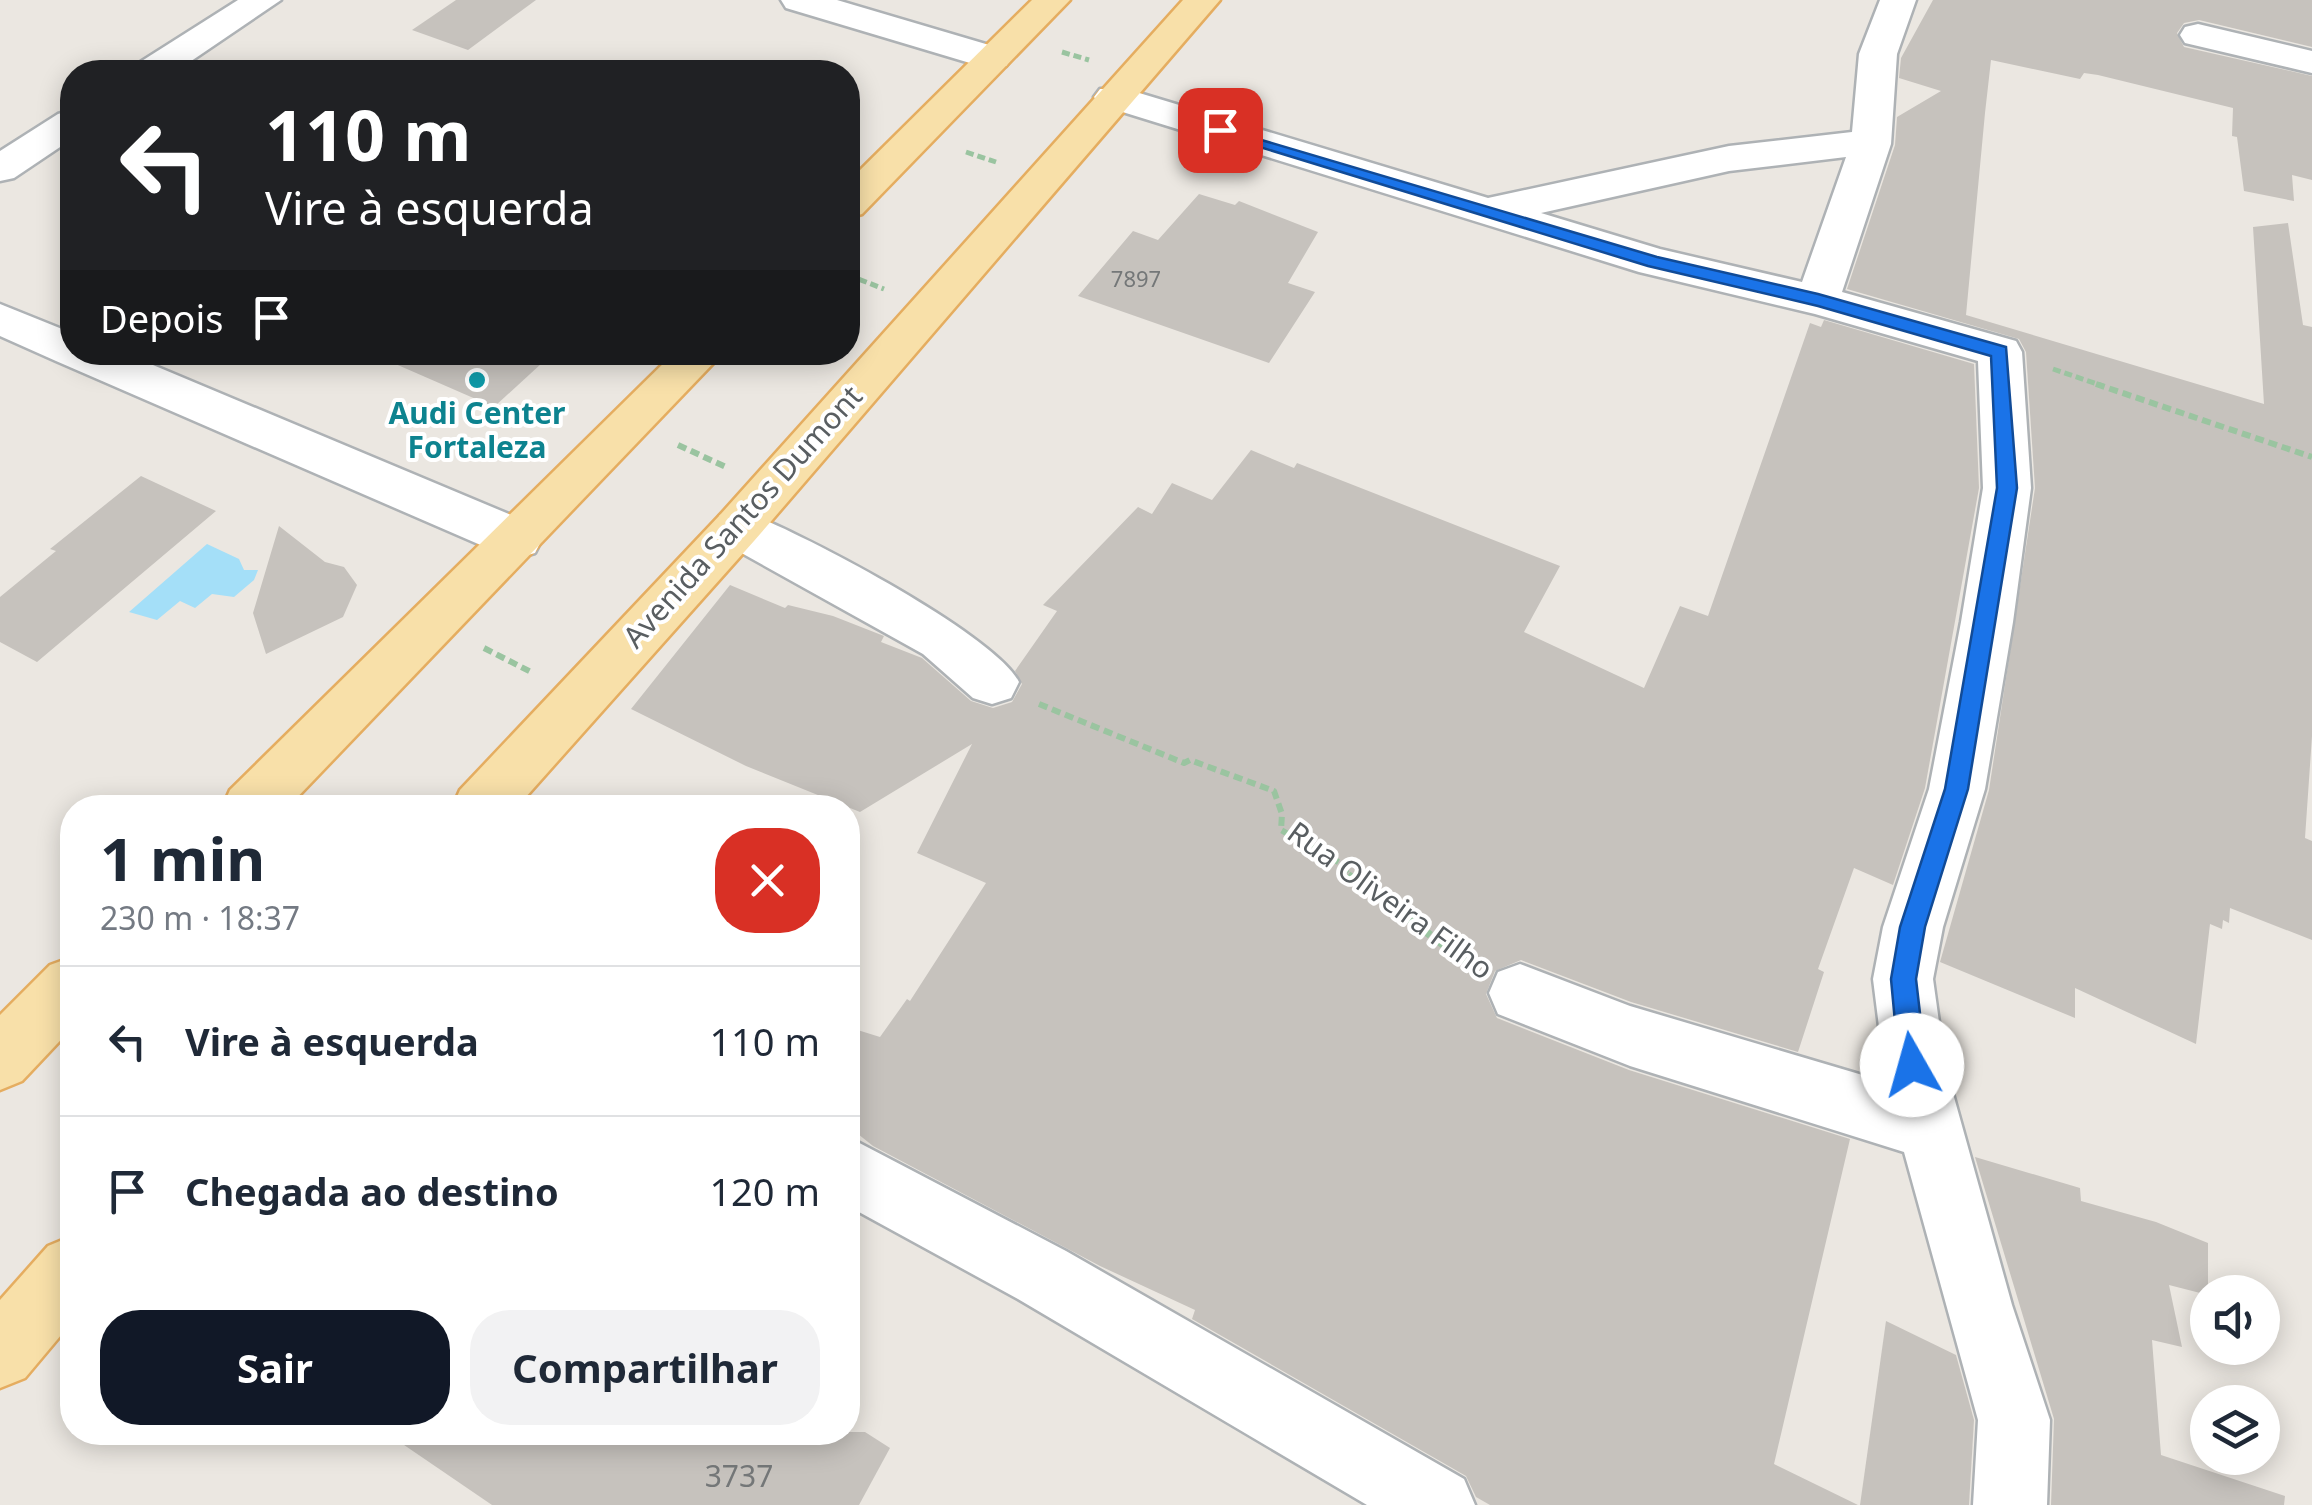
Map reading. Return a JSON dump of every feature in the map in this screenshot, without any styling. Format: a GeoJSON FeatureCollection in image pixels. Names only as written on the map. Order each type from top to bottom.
{"type":"FeatureCollection","features":[{"type":"Feature","properties":{"kind":"main road"},"geometry":{"type":"LineString","coordinates":[[860,193],[1052,0]]}},
{"type":"Feature","properties":{"kind":"main road","name":"Avenida Santos Dumont"},"geometry":{"type":"LineString","coordinates":[[492,795],[737,528],[1202,0]]}},
{"type":"Feature","properties":{"kind":"main road"},"geometry":{"type":"LineString","coordinates":[[263,795],[689,365]]}},
{"type":"Feature","properties":{"kind":"main road"},"geometry":{"type":"LineString","coordinates":[[0,1059],[60,1004]]}},
{"type":"Feature","properties":{"kind":"main road"},"geometry":{"type":"LineString","coordinates":[[0,1353],[60,1284]]}},
{"type":"Feature","properties":{"kind":"street"},"geometry":{"type":"LineString","coordinates":[[169,60],[263,0]]}},
{"type":"Feature","properties":{"kind":"street"},"geometry":{"type":"LineString","coordinates":[[800,0],[1003,48]]}},
{"type":"Feature","properties":{"kind":"street"},"geometry":{"type":"LineString","coordinates":[[1818,300],[1854,183],[1871,144],[1878,54],[1898,0]]}},
{"type":"Feature","properties":{"kind":"street"},"geometry":{"type":"LineString","coordinates":[[2198,35],[2312,62]]}},
{"type":"Feature","properties":{"kind":"street"},"geometry":{"type":"LineString","coordinates":[[1124,85],[1485,210],[1654,262],[1818,300],[2000,352],[2007,488],[1987,622],[1957,789],[1913,927],[1903,979],[1912,1065],[1977,1305],[2014,1420],[2010,1505]]}},
{"type":"Feature","properties":{"kind":"street"},"geometry":{"type":"LineString","coordinates":[[0,168],[60,130]]}},
{"type":"Feature","properties":{"kind":"street"},"geometry":{"type":"LineString","coordinates":[[1485,210],[1580,196],[1768,148],[1871,144]]}},
{"type":"Feature","properties":{"kind":"street"},"geometry":{"type":"LineString","coordinates":[[0,319],[60,345]]}},
{"type":"Feature","properties":{"kind":"street"},"geometry":{"type":"LineString","coordinates":[[110,365],[518,539]]}},
{"type":"Feature","properties":{"kind":"street"},"geometry":{"type":"LineString","coordinates":[[737,528],[941,640],[992,682]]}},
{"type":"Feature","properties":{"kind":"street","name":"Rua Oliveira Filho"},"geometry":{"type":"LineString","coordinates":[[1520,993],[1647,1042],[1930,1128]]}},
{"type":"Feature","properties":{"kind":"street"},"geometry":{"type":"LineString","coordinates":[[860,1176],[1042,1275],[1438,1505]]}},
{"type":"Feature","properties":{"kind":"path"},"geometry":{"type":"LineString","coordinates":[[1003,48],[1124,85]]}},
{"type":"Feature","properties":{"kind":"path"},"geometry":{"type":"LineString","coordinates":[[2000,352],[2312,457]]}},
{"type":"Feature","properties":{"kind":"path"},"geometry":{"type":"LineString","coordinates":[[632,423],[771,488]]}},
{"type":"Feature","properties":{"kind":"path"},"geometry":{"type":"LineString","coordinates":[[434,623],[581,697]]}},
{"type":"Feature","properties":{"kind":"path","name":"Rua Oliveira Filho"},"geometry":{"type":"LineString","coordinates":[[992,682],[1068,718],[1184,763],[1190,760],[1274,791],[1282,814],[1281,830],[1340,862],[1352,881],[1394,912],[1452,953],[1520,993]]}},
{"type":"Feature","properties":{"kind":"water"},"geometry":{"type":"Polygon","coordinates":[[[207,544],[239,559],[244,570],[258,570],[254,580],[234,597],[212,594],[195,608],[180,601],[157,620],[129,612],[207,544]]]}},
{"type":"Feature","properties":{"kind":"building"},"geometry":{"type":"Polygon","coordinates":[[[456,0],[536,0],[468,50],[412,30],[456,0]]]}},
{"type":"Feature","properties":{"kind":"building"},"geometry":{"type":"Polygon","coordinates":[[[1933,0],[2312,0],[2312,47],[2199,20],[2184,23],[2177,33],[2184,47],[2312,76],[2312,180],[2292,175],[2294,201],[2244,191],[2237,137],[2232,136],[2233,108],[2098,75],[2084,73],[2080,79],[1991,60],[1985,113],[1966,315],[2264,404],[2253,227],[2288,223],[2303,325],[2312,327],[2312,736],[2305,838],[2312,841],[2312,940],[2230,908],[2229,923],[2223,920],[2222,929],[2210,924],[2196,1044],[2075,988],[2075,1018],[1940,962],[1989,790],[2035,488],[2026,352],[2019,339],[1847,289],[1895,145],[1897,117],[1941,91],[1899,78],[1901,58],[1933,0]]]}},
{"type":"Feature","properties":{"kind":"building"},"geometry":{"type":"Polygon","coordinates":[[[1199,194],[1235,205],[1239,201],[1318,232],[1288,283],[1315,292],[1269,363],[1078,296],[1133,231],[1158,240],[1199,194]]]}},
{"type":"Feature","properties":{"kind":"building"},"geometry":{"type":"Polygon","coordinates":[[[1824,320],[1974,364],[1979,488],[1925,788],[1893,885],[1854,868],[1818,969],[1824,972],[1798,1052],[1631,1002],[1521,960],[1495,971],[1486,994],[1497,1018],[1629,1070],[1850,1139],[1774,1464],[1858,1505],[1490,1505],[1476,1497],[1466,1476],[1192,1319],[1195,1310],[1100,1266],[860,1136],[860,1031],[880,1037],[907,999],[910,1001],[986,883],[917,853],[972,744],[860,812],[860,795],[818,795],[746,766],[631,709],[730,585],[785,608],[788,605],[833,616],[884,636],[881,642],[922,658],[971,701],[993,708],[1012,702],[1022,684],[1015,671],[1057,611],[1043,605],[1138,507],[1152,514],[1172,483],[1212,500],[1251,450],[1294,468],[1297,463],[1560,566],[1524,632],[1644,688],[1680,606],[1708,616],[1810,323],[1821,327],[1824,320]]]}},
{"type":"Feature","properties":{"kind":"building"},"geometry":{"type":"Polygon","coordinates":[[[398,365],[540,365],[494,407],[398,365]]]}},
{"type":"Feature","properties":{"kind":"building"},"geometry":{"type":"Polygon","coordinates":[[[141,476],[216,511],[37,662],[0,642],[0,597],[56,551],[50,549],[141,476]]]}},
{"type":"Feature","properties":{"kind":"building"},"geometry":{"type":"Polygon","coordinates":[[[279,526],[325,562],[344,567],[357,585],[343,617],[266,654],[253,613],[279,526]]]}},
{"type":"Feature","properties":{"kind":"building"},"geometry":{"type":"Polygon","coordinates":[[[1975,1157],[2080,1188],[2081,1201],[2156,1222],[2208,1243],[2208,1275],[2190,1275],[2190,1290],[2169,1285],[2182,1347],[2152,1340],[2161,1455],[2190,1465],[2190,1475],[2221,1475],[2285,1496],[2284,1505],[2051,1505],[2054,1419],[1975,1157]]]}},
{"type":"Feature","properties":{"kind":"building"},"geometry":{"type":"Polygon","coordinates":[[[1886,1321],[1956,1355],[1974,1420],[1969,1505],[1860,1505],[1886,1321]]]}},
{"type":"Feature","properties":{"kind":"building"},"geometry":{"type":"Polygon","coordinates":[[[860,1432],[865,1432],[890,1448],[859,1505],[492,1505],[404,1445],[860,1445],[860,1432]]]}},
{"type":"Feature","properties":{"kind":"place","name":"Audi Center Fortaleza"},"geometry":{"type":"Point","coordinates":[477,380]}},
{"type":"Feature","properties":{"kind":"route"},"geometry":{"type":"LineString","coordinates":[[1220,130],[1654,262],[1818,300],[2000,352],[2007,488],[1957,789],[1913,927],[1903,979],[1912,1065]]}}]}
